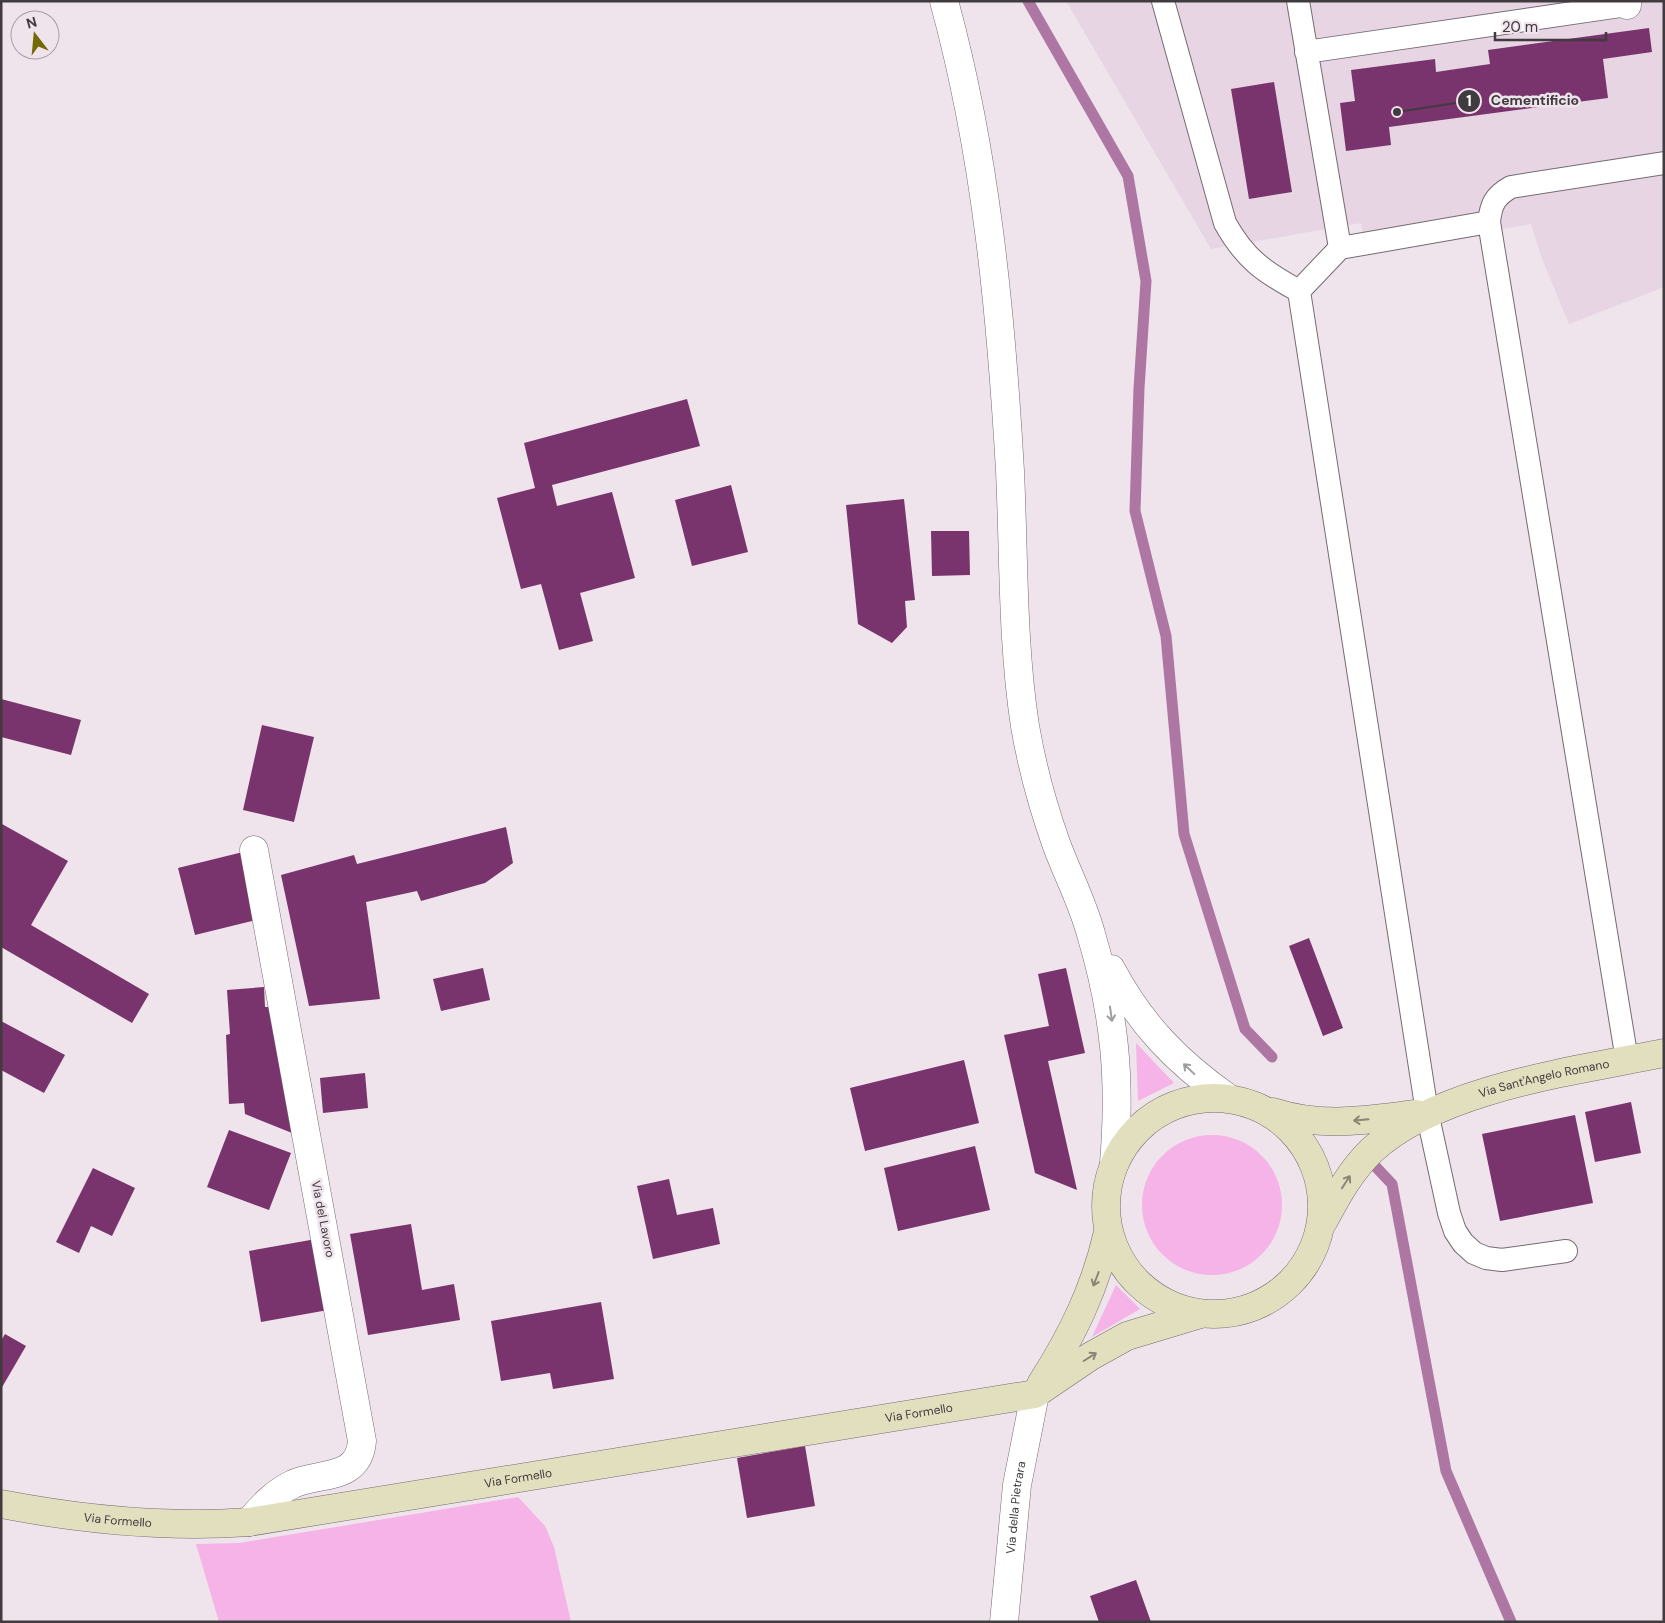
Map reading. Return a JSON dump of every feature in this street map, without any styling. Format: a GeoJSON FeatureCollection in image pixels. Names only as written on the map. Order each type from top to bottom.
{"type":"FeatureCollection","features":[{"type":"Feature","properties":{"kind":"main road","name":"Via Sant'Angelo Romano"},"geometry":{"type":"LineString","coordinates":[[1322,1225],[1346,1180],[1371,1151],[1394,1131],[1427,1112],[1500,1088],[1664,1052]]}},
{"type":"Feature","properties":{"kind":"main road","name":"Via Sant'Angelo Romano"},"geometry":{"type":"LineString","coordinates":[[1108,1232],[1105,1198],[1114,1163],[1132,1134],[1160,1112],[1193,1099],[1228,1098],[1291,1118],[1325,1123],[1427,1112]]}},
{"type":"Feature","properties":{"kind":"main road"},"geometry":{"type":"LineString","coordinates":[[1108,1232],[1117,1256],[1132,1278],[1152,1295],[1175,1308],[1200,1314],[1226,1314],[1251,1308],[1275,1296],[1295,1279],[1310,1258],[1322,1225],[1322,1190],[1311,1156],[1290,1128],[1262,1108]]}},
{"type":"Feature","properties":{"kind":"main road"},"geometry":{"type":"LineString","coordinates":[[1035,1394],[1067,1342],[1087,1303],[1100,1268],[1108,1232]]}},
{"type":"Feature","properties":{"kind":"main road"},"geometry":{"type":"LineString","coordinates":[[1035,1394],[1090,1356],[1127,1336],[1200,1314]]}},
{"type":"Feature","properties":{"kind":"main road","name":"Via Formello"},"geometry":{"type":"LineString","coordinates":[[1,1504],[127,1523],[200,1525],[248,1522],[1035,1394]]}},
{"type":"Feature","properties":{"kind":"street"},"geometry":{"type":"LineString","coordinates":[[944,1],[971,122],[996,275],[1005,388],[1016,632],[1025,727],[1048,819],[1091,932],[1110,1009],[1117,1071],[1118,1111],[1114,1163]]}},
{"type":"Feature","properties":{"kind":"street","name":"Via del Lavoro"},"geometry":{"type":"LineString","coordinates":[[248,1522],[264,1504],[282,1490],[300,1482],[328,1476],[347,1469],[361,1452],[362,1441],[254,850]]}},
{"type":"Feature","properties":{"kind":"street"},"geometry":{"type":"LineString","coordinates":[[1091,932],[1128,1001],[1156,1037],[1194,1074],[1228,1098]]}},
{"type":"Feature","properties":{"kind":"street","name":"Via della Pietrara"},"geometry":{"type":"LineString","coordinates":[[1004,1622],[1017,1485],[1035,1394]]}},
{"type":"Feature","properties":{"kind":"lane"},"geometry":{"type":"LineString","coordinates":[[1163,1],[1225,223],[1240,248],[1250,260],[1262,270],[1299,291]]}},
{"type":"Feature","properties":{"kind":"lane"},"geometry":{"type":"LineString","coordinates":[[1298,1],[1340,248]]}},
{"type":"Feature","properties":{"kind":"lane"},"geometry":{"type":"LineString","coordinates":[[1306,52],[1627,3]]}},
{"type":"Feature","properties":{"kind":"lane"},"geometry":{"type":"LineString","coordinates":[[1627,1060],[1490,222],[1491,208],[1496,198],[1511,187],[1664,162]]}},
{"type":"Feature","properties":{"kind":"lane"},"geometry":{"type":"LineString","coordinates":[[1299,291],[1340,248],[1490,222]]}},
{"type":"Feature","properties":{"kind":"lane"},"geometry":{"type":"LineString","coordinates":[[1299,291],[1427,1112],[1449,1212],[1455,1231],[1463,1243],[1474,1253],[1486,1258],[1502,1260],[1566,1251]]}},
{"type":"Feature","properties":{"kind":"shaded area"},"geometry":{"type":"Polygon","coordinates":[[[1066,1],[1664,1],[1664,287],[1569,324],[1542,259],[1531,224],[1366,253],[1361,223],[1211,249],[1066,1]]]}},
{"type":"Feature","properties":{"kind":"shaded area"},"geometry":{"type":"Polygon","coordinates":[[[1136,1043],[1174,1083],[1138,1101],[1136,1043]]]}},
{"type":"Feature","properties":{"kind":"shaded area"},"geometry":{"type":"Polygon","coordinates":[[[1212,1135],[1239,1141],[1251,1147],[1261,1156],[1270,1166],[1276,1178],[1282,1205],[1276,1232],[1270,1244],[1261,1254],[1251,1263],[1239,1269],[1212,1275],[1185,1269],[1173,1263],[1163,1254],[1154,1244],[1148,1232],[1142,1205],[1148,1178],[1154,1166],[1163,1156],[1173,1147],[1185,1141],[1212,1135]]]}},
{"type":"Feature","properties":{"kind":"shaded area"},"geometry":{"type":"Polygon","coordinates":[[[1116,1285],[1140,1309],[1092,1337],[1116,1285]]]}},
{"type":"Feature","properties":{"kind":"shaded area"},"geometry":{"type":"Polygon","coordinates":[[[518,1497],[545,1526],[554,1547],[571,1622],[219,1622],[196,1544],[239,1543],[518,1497]]]}},
{"type":"Feature","properties":{"kind":"building"},"geometry":{"type":"Polygon","coordinates":[[[1649,28],[1652,52],[1603,59],[1608,98],[1389,127],[1391,145],[1346,151],[1340,103],[1355,101],[1351,70],[1435,59],[1436,72],[1490,64],[1488,50],[1649,28]]]}},
{"type":"Feature","properties":{"kind":"building"},"geometry":{"type":"Polygon","coordinates":[[[1274,82],[1292,192],[1249,199],[1231,89],[1274,82]]]}},
{"type":"Feature","properties":{"kind":"building"},"geometry":{"type":"Polygon","coordinates":[[[687,399],[700,446],[552,485],[557,506],[612,492],[635,578],[580,593],[593,641],[559,650],[541,584],[521,589],[497,498],[535,488],[524,443],[687,399]]]}},
{"type":"Feature","properties":{"kind":"building"},"geometry":{"type":"Polygon","coordinates":[[[731,485],[748,552],[692,566],[675,500],[731,485]]]}},
{"type":"Feature","properties":{"kind":"building"},"geometry":{"type":"Polygon","coordinates":[[[904,499],[915,600],[905,601],[907,627],[892,643],[858,624],[846,505],[904,499]]]}},
{"type":"Feature","properties":{"kind":"building"},"geometry":{"type":"Polygon","coordinates":[[[931,531],[969,531],[970,575],[932,576],[931,531]]]}},
{"type":"Feature","properties":{"kind":"building"},"geometry":{"type":"Polygon","coordinates":[[[1,699],[81,720],[71,755],[1,737],[1,699]]]}},
{"type":"Feature","properties":{"kind":"building"},"geometry":{"type":"Polygon","coordinates":[[[262,725],[314,737],[294,822],[243,810],[262,725]]]}},
{"type":"Feature","properties":{"kind":"building"},"geometry":{"type":"Polygon","coordinates":[[[2,824],[68,861],[31,925],[149,994],[132,1023],[1,947],[2,824]]]}},
{"type":"Feature","properties":{"kind":"building"},"geometry":{"type":"Polygon","coordinates":[[[506,827],[513,863],[485,883],[421,901],[417,891],[366,902],[380,999],[309,1006],[281,875],[354,855],[357,864],[506,827]]]}},
{"type":"Feature","properties":{"kind":"building"},"geometry":{"type":"Polygon","coordinates":[[[243,852],[260,919],[195,935],[178,868],[243,852]]]}},
{"type":"Feature","properties":{"kind":"building"},"geometry":{"type":"Polygon","coordinates":[[[1309,938],[1343,1028],[1323,1036],[1289,946],[1309,938]]]}},
{"type":"Feature","properties":{"kind":"building"},"geometry":{"type":"Polygon","coordinates":[[[483,968],[490,1000],[441,1011],[433,979],[483,968]]]}},
{"type":"Feature","properties":{"kind":"building"},"geometry":{"type":"Polygon","coordinates":[[[1066,968],[1085,1053],[1048,1061],[1077,1190],[1035,1173],[1004,1035],[1049,1026],[1038,974],[1066,968]]]}},
{"type":"Feature","properties":{"kind":"building"},"geometry":{"type":"Polygon","coordinates":[[[264,987],[265,1007],[280,1007],[285,1097],[295,1097],[297,1135],[245,1114],[244,1103],[229,1104],[226,1035],[230,1034],[227,990],[264,987]]]}},
{"type":"Feature","properties":{"kind":"building"},"geometry":{"type":"Polygon","coordinates":[[[1,1021],[65,1055],[44,1093],[1,1070],[1,1021]]]}},
{"type":"Feature","properties":{"kind":"building"},"geometry":{"type":"Polygon","coordinates":[[[964,1060],[979,1123],[865,1151],[850,1088],[964,1060]]]}},
{"type":"Feature","properties":{"kind":"building"},"geometry":{"type":"Polygon","coordinates":[[[365,1073],[368,1108],[323,1113],[320,1078],[365,1073]]]}},
{"type":"Feature","properties":{"kind":"building"},"geometry":{"type":"Polygon","coordinates":[[[1631,1102],[1641,1153],[1595,1162],[1585,1112],[1631,1102]]]}},
{"type":"Feature","properties":{"kind":"building"},"geometry":{"type":"Polygon","coordinates":[[[1575,1115],[1593,1203],[1500,1221],[1482,1134],[1575,1115]]]}},
{"type":"Feature","properties":{"kind":"building"},"geometry":{"type":"Polygon","coordinates":[[[229,1130],[291,1153],[269,1210],[207,1187],[229,1130]]]}},
{"type":"Feature","properties":{"kind":"building"},"geometry":{"type":"Polygon","coordinates":[[[975,1146],[990,1210],[898,1231],[884,1168],[975,1146]]]}},
{"type":"Feature","properties":{"kind":"building"},"geometry":{"type":"Polygon","coordinates":[[[93,1168],[135,1188],[112,1236],[91,1226],[79,1253],[56,1242],[93,1168]]]}},
{"type":"Feature","properties":{"kind":"building"},"geometry":{"type":"Polygon","coordinates":[[[669,1179],[677,1215],[713,1208],[720,1244],[653,1259],[637,1186],[669,1179]]]}},
{"type":"Feature","properties":{"kind":"building"},"geometry":{"type":"Polygon","coordinates":[[[411,1224],[422,1290],[454,1284],[460,1320],[368,1335],[350,1234],[411,1224]]]}},
{"type":"Feature","properties":{"kind":"building"},"geometry":{"type":"Polygon","coordinates":[[[316,1239],[328,1310],[261,1322],[249,1251],[316,1239]]]}},
{"type":"Feature","properties":{"kind":"building"},"geometry":{"type":"Polygon","coordinates":[[[601,1302],[614,1379],[553,1389],[550,1373],[501,1381],[491,1321],[601,1302]]]}},
{"type":"Feature","properties":{"kind":"building"},"geometry":{"type":"Polygon","coordinates":[[[5,1334],[26,1346],[1,1389],[1,1341],[5,1334]]]}},
{"type":"Feature","properties":{"kind":"building"},"geometry":{"type":"Polygon","coordinates":[[[805,1446],[815,1506],[747,1518],[737,1458],[805,1446]]]}},
{"type":"Feature","properties":{"kind":"building"},"geometry":{"type":"Polygon","coordinates":[[[1136,1580],[1151,1622],[1099,1622],[1090,1596],[1136,1580]]]}},
{"type":"Feature","properties":{"kind":"waterway"},"geometry":{"type":"LineString","coordinates":[[1028,1],[1128,176],[1146,281],[1139,388],[1135,511],[1166,636],[1184,834],[1245,1029],[1272,1057]]}},
{"type":"Feature","properties":{"kind":"waterway"},"geometry":{"type":"LineString","coordinates":[[1374,1165],[1392,1184],[1446,1471],[1511,1622]]}},
{"type":"Feature","properties":{"kind":"place","name":"Cementificio"},"geometry":{"type":"Point","coordinates":[1397,112]}}]}
